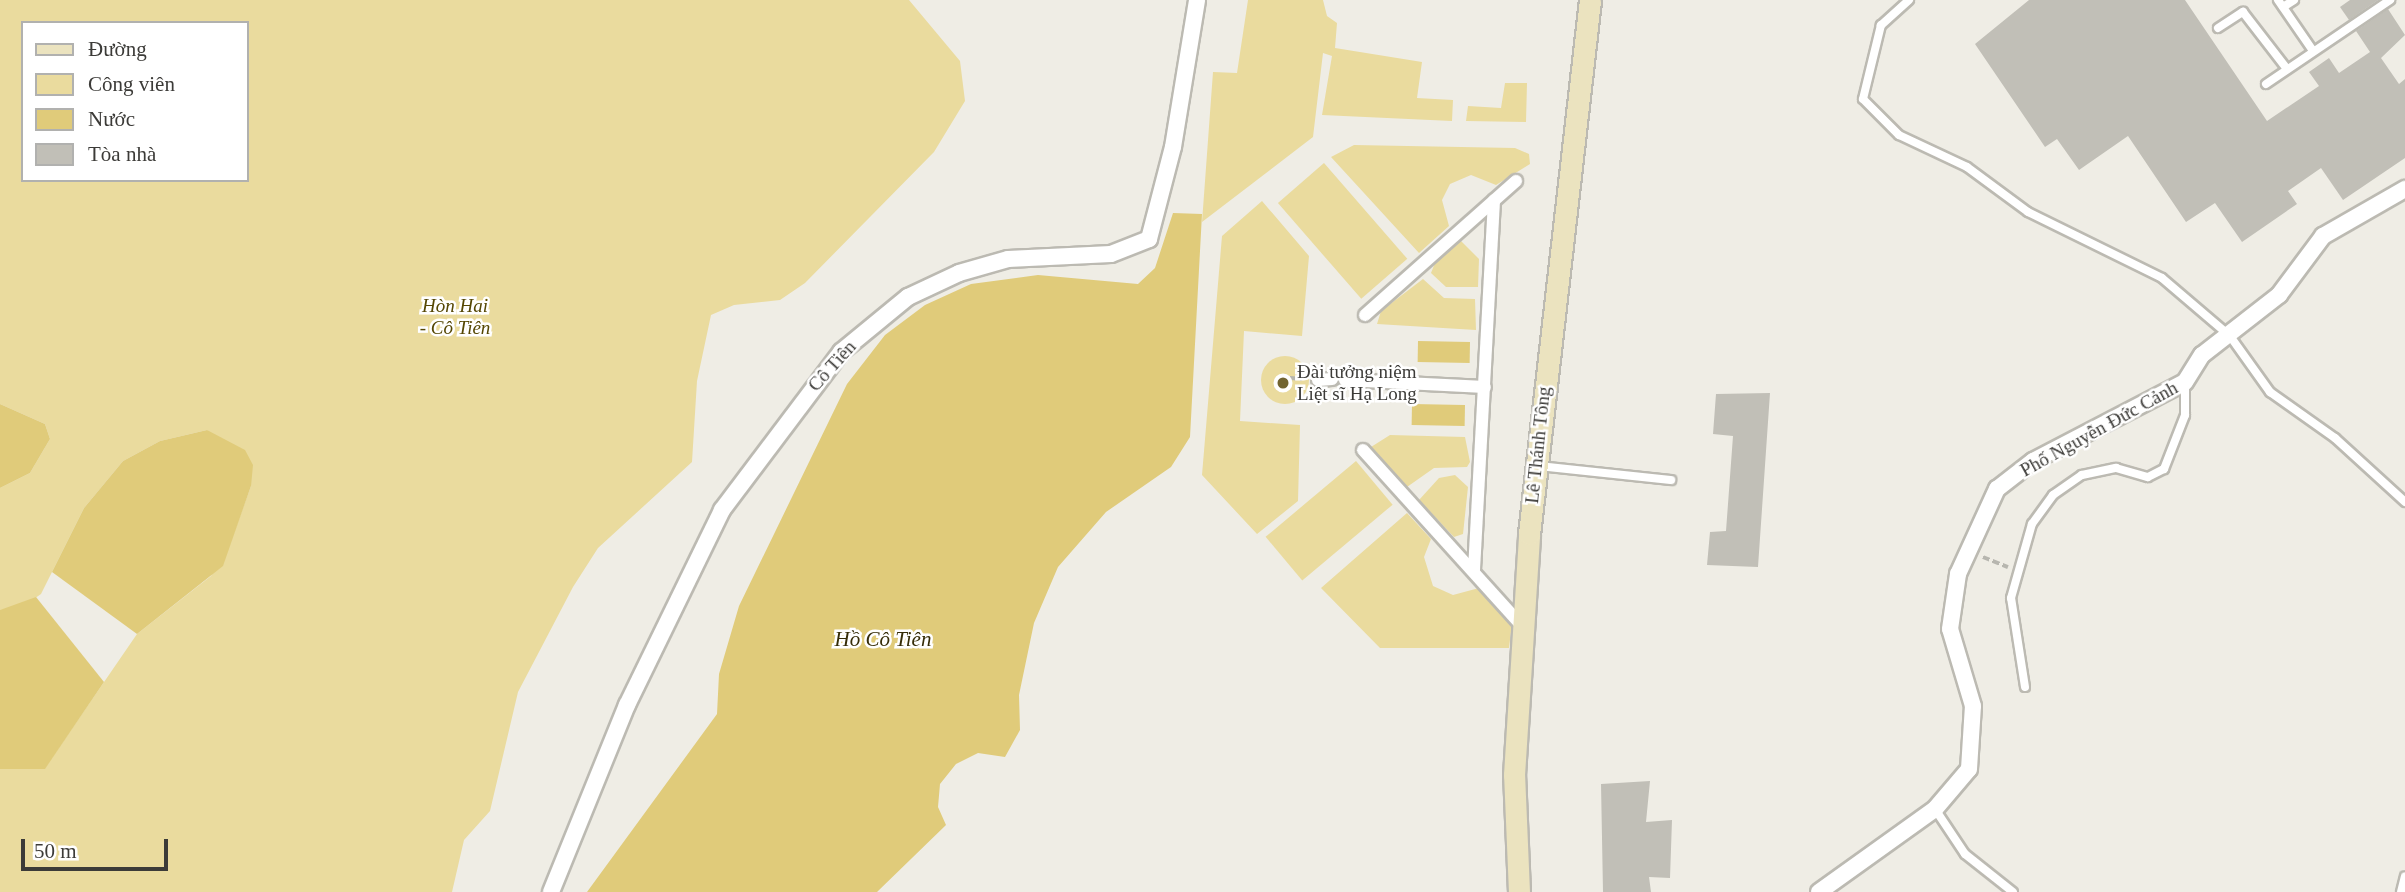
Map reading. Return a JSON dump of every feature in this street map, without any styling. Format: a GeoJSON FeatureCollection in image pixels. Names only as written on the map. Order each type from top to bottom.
{"type":"FeatureCollection","features":[{"type":"Feature","properties":{"kind":"main road","name":"Lê Thánh Tông"},"geometry":{"type":"LineString","coordinates":[[1519,892],[1514,775],[1523,627],[1536,465],[1590,0]]}},
{"type":"Feature","properties":{"kind":"street","name":"Cô Tiên"},"geometry":{"type":"LineString","coordinates":[[551,892],[632,694],[722,510],[841,352],[908,297],[959,272],[1008,259],[1111,254],[1149,239],[1174,146],[1196,0]]}},
{"type":"Feature","properties":{"kind":"street"},"geometry":{"type":"LineString","coordinates":[[1364,315],[1516,181]]}},
{"type":"Feature","properties":{"kind":"street","name":"Phố Nguyễn Đức Cảnh"},"geometry":{"type":"LineString","coordinates":[[1819,892],[1935,809],[1969,769],[1974,741],[1973,706],[1950,629],[1968,551],[1997,489],[2033,461],[2185,382],[2202,355],[2230,336],[2279,295],[2323,236],[2405,189]]}},
{"type":"Feature","properties":{"kind":"street"},"geometry":{"type":"LineString","coordinates":[[1474,570],[1494,201]]}},
{"type":"Feature","properties":{"kind":"street"},"geometry":{"type":"LineString","coordinates":[[1345,380],[1485,387]]}},
{"type":"Feature","properties":{"kind":"street"},"geometry":{"type":"LineString","coordinates":[[1363,450],[1523,627]]}},
{"type":"Feature","properties":{"kind":"lane"},"geometry":{"type":"LineString","coordinates":[[1909,0],[1881,24],[1863,99],[1899,135],[1967,167],[2028,212],[2162,278],[2230,336],[2270,392],[2336,438],[2405,502]]}},
{"type":"Feature","properties":{"kind":"lane"},"geometry":{"type":"LineString","coordinates":[[2294,0],[2280,3],[2313,51]]}},
{"type":"Feature","properties":{"kind":"lane"},"geometry":{"type":"LineString","coordinates":[[2266,84],[2390,0]]}},
{"type":"Feature","properties":{"kind":"lane"},"geometry":{"type":"LineString","coordinates":[[2218,28],[2244,12],[2287,69]]}},
{"type":"Feature","properties":{"kind":"lane"},"geometry":{"type":"LineString","coordinates":[[2025,687],[2011,628],[2016,570],[2032,524],[2070,483],[2108,468],[2148,477],[2164,469],[2185,415],[2185,382]]}},
{"type":"Feature","properties":{"kind":"lane"},"geometry":{"type":"LineString","coordinates":[[1536,465],[1671,480]]}},
{"type":"Feature","properties":{"kind":"lane"},"geometry":{"type":"LineString","coordinates":[[1935,809],[1965,854],[2013,892]]}},
{"type":"Feature","properties":{"kind":"lane"},"geometry":{"type":"LineString","coordinates":[[2401,892],[2405,876]]}},
{"type":"Feature","properties":{"kind":"path"},"geometry":{"type":"LineString","coordinates":[[1279,377],[1325,379]]}},
{"type":"Feature","properties":{"kind":"path"},"geometry":{"type":"LineString","coordinates":[[1968,551],[2016,570]]}},
{"type":"Feature","properties":{"kind":"green space","name":"Hòn Hai - Cô Tiên"},"geometry":{"type":"Polygon","coordinates":[[[0,0],[909,0],[960,61],[965,101],[934,152],[805,283],[780,300],[734,305],[711,315],[697,381],[692,462],[598,548],[573,587],[518,692],[490,811],[464,840],[452,892],[0,892],[0,769],[45,768],[137,634],[211,576],[227,552],[251,486],[207,430],[160,441],[123,461],[84,508],[41,594],[21,608],[0,610],[0,488],[30,473],[50,439],[45,424],[0,404],[0,0]]]}},
{"type":"Feature","properties":{"kind":"green space"},"geometry":{"type":"Polygon","coordinates":[[[1248,0],[1323,0],[1327,16],[1337,23],[1335,48],[1422,62],[1417,98],[1453,100],[1452,121],[1322,115],[1332,56],[1323,53],[1313,137],[1202,222],[1213,72],[1237,73],[1248,0]]]}},
{"type":"Feature","properties":{"kind":"green space"},"geometry":{"type":"Polygon","coordinates":[[[1505,83],[1527,83],[1526,122],[1466,121],[1468,106],[1501,108],[1505,83]]]}},
{"type":"Feature","properties":{"kind":"green space"},"geometry":{"type":"Polygon","coordinates":[[[1354,145],[1515,148],[1529,154],[1530,164],[1496,185],[1471,175],[1450,184],[1442,200],[1449,226],[1419,253],[1331,157],[1354,145]]]}},
{"type":"Feature","properties":{"kind":"green space"},"geometry":{"type":"Polygon","coordinates":[[[1324,163],[1407,259],[1361,299],[1278,203],[1324,163]]]}},
{"type":"Feature","properties":{"kind":"green space"},"geometry":{"type":"Polygon","coordinates":[[[1262,201],[1309,256],[1302,336],[1244,331],[1240,421],[1300,425],[1298,501],[1257,534],[1202,475],[1222,236],[1262,201]]]}},
{"type":"Feature","properties":{"kind":"green space"},"geometry":{"type":"Polygon","coordinates":[[[1460,240],[1479,259],[1478,287],[1446,287],[1431,273],[1437,258],[1460,240]]]}},
{"type":"Feature","properties":{"kind":"green space"},"geometry":{"type":"Polygon","coordinates":[[[1423,279],[1444,298],[1475,299],[1476,330],[1377,324],[1381,311],[1423,279]]]}},
{"type":"Feature","properties":{"kind":"green space"},"geometry":{"type":"Polygon","coordinates":[[[1285,356],[1302,363],[1309,380],[1302,397],[1285,404],[1268,397],[1261,380],[1268,363],[1285,356]]]}},
{"type":"Feature","properties":{"kind":"green space"},"geometry":{"type":"Polygon","coordinates":[[[1390,435],[1465,437],[1470,462],[1467,467],[1434,468],[1407,487],[1371,447],[1390,435]]]}},
{"type":"Feature","properties":{"kind":"green space"},"geometry":{"type":"Polygon","coordinates":[[[1356,461],[1393,505],[1302,581],[1266,537],[1356,461]]]}},
{"type":"Feature","properties":{"kind":"green space"},"geometry":{"type":"Polygon","coordinates":[[[1455,475],[1468,487],[1463,534],[1454,537],[1419,500],[1439,478],[1455,475]]]}},
{"type":"Feature","properties":{"kind":"green space"},"geometry":{"type":"Polygon","coordinates":[[[1407,513],[1431,539],[1424,557],[1433,586],[1453,595],[1479,588],[1492,598],[1512,623],[1509,648],[1380,648],[1321,588],[1407,513]]]}},
{"type":"Feature","properties":{"kind":"water","name":"Hồ Cô Tiên"},"geometry":{"type":"Polygon","coordinates":[[[1173,213],[1202,214],[1190,437],[1171,467],[1106,512],[1058,567],[1034,623],[1019,695],[1020,730],[1005,757],[978,753],[956,764],[940,784],[938,807],[946,825],[877,892],[587,892],[717,714],[719,674],[739,606],[847,384],[885,335],[925,305],[971,284],[1038,275],[1138,284],[1155,268],[1173,213]]]}},
{"type":"Feature","properties":{"kind":"water"},"geometry":{"type":"Polygon","coordinates":[[[1418,341],[1470,342],[1470,363],[1418,362],[1418,341]]]}},
{"type":"Feature","properties":{"kind":"water"},"geometry":{"type":"Polygon","coordinates":[[[0,404],[45,424],[50,439],[30,473],[0,488],[0,404]]]}},
{"type":"Feature","properties":{"kind":"water"},"geometry":{"type":"Polygon","coordinates":[[[1412,404],[1465,405],[1465,426],[1412,425],[1412,404]]]}},
{"type":"Feature","properties":{"kind":"water"},"geometry":{"type":"Polygon","coordinates":[[[207,430],[245,450],[253,465],[251,486],[223,566],[137,634],[52,572],[84,508],[123,461],[160,441],[207,430]]]}},
{"type":"Feature","properties":{"kind":"water"},"geometry":{"type":"Polygon","coordinates":[[[36,597],[104,682],[45,769],[0,769],[0,610],[36,597]]]}},
{"type":"Feature","properties":{"kind":"building"},"geometry":{"type":"Polygon","coordinates":[[[2029,0],[2185,0],[2267,121],[2319,86],[2309,72],[2329,58],[2339,73],[2370,52],[2356,31],[2388,9],[2405,35],[2381,58],[2399,84],[2405,79],[2405,158],[2343,200],[2321,168],[2288,191],[2297,204],[2242,242],[2215,203],[2186,222],[2128,136],[2079,170],[2057,139],[2045,147],[1975,44],[2029,0]]]}},
{"type":"Feature","properties":{"kind":"building"},"geometry":{"type":"Polygon","coordinates":[[[2350,0],[2378,0],[2349,20],[2340,7],[2350,0]]]}},
{"type":"Feature","properties":{"kind":"building"},"geometry":{"type":"Polygon","coordinates":[[[1770,393],[1758,567],[1707,565],[1710,532],[1726,531],[1733,436],[1713,434],[1716,394],[1770,393]]]}},
{"type":"Feature","properties":{"kind":"building"},"geometry":{"type":"Polygon","coordinates":[[[1650,781],[1646,822],[1672,820],[1670,878],[1649,877],[1651,892],[1603,892],[1601,784],[1650,781]]]}},
{"type":"Feature","properties":{"kind":"place","name":"Đài tưởng niệm Liệt sĩ Hạ Long"},"geometry":{"type":"Point","coordinates":[1283,383]}}]}
